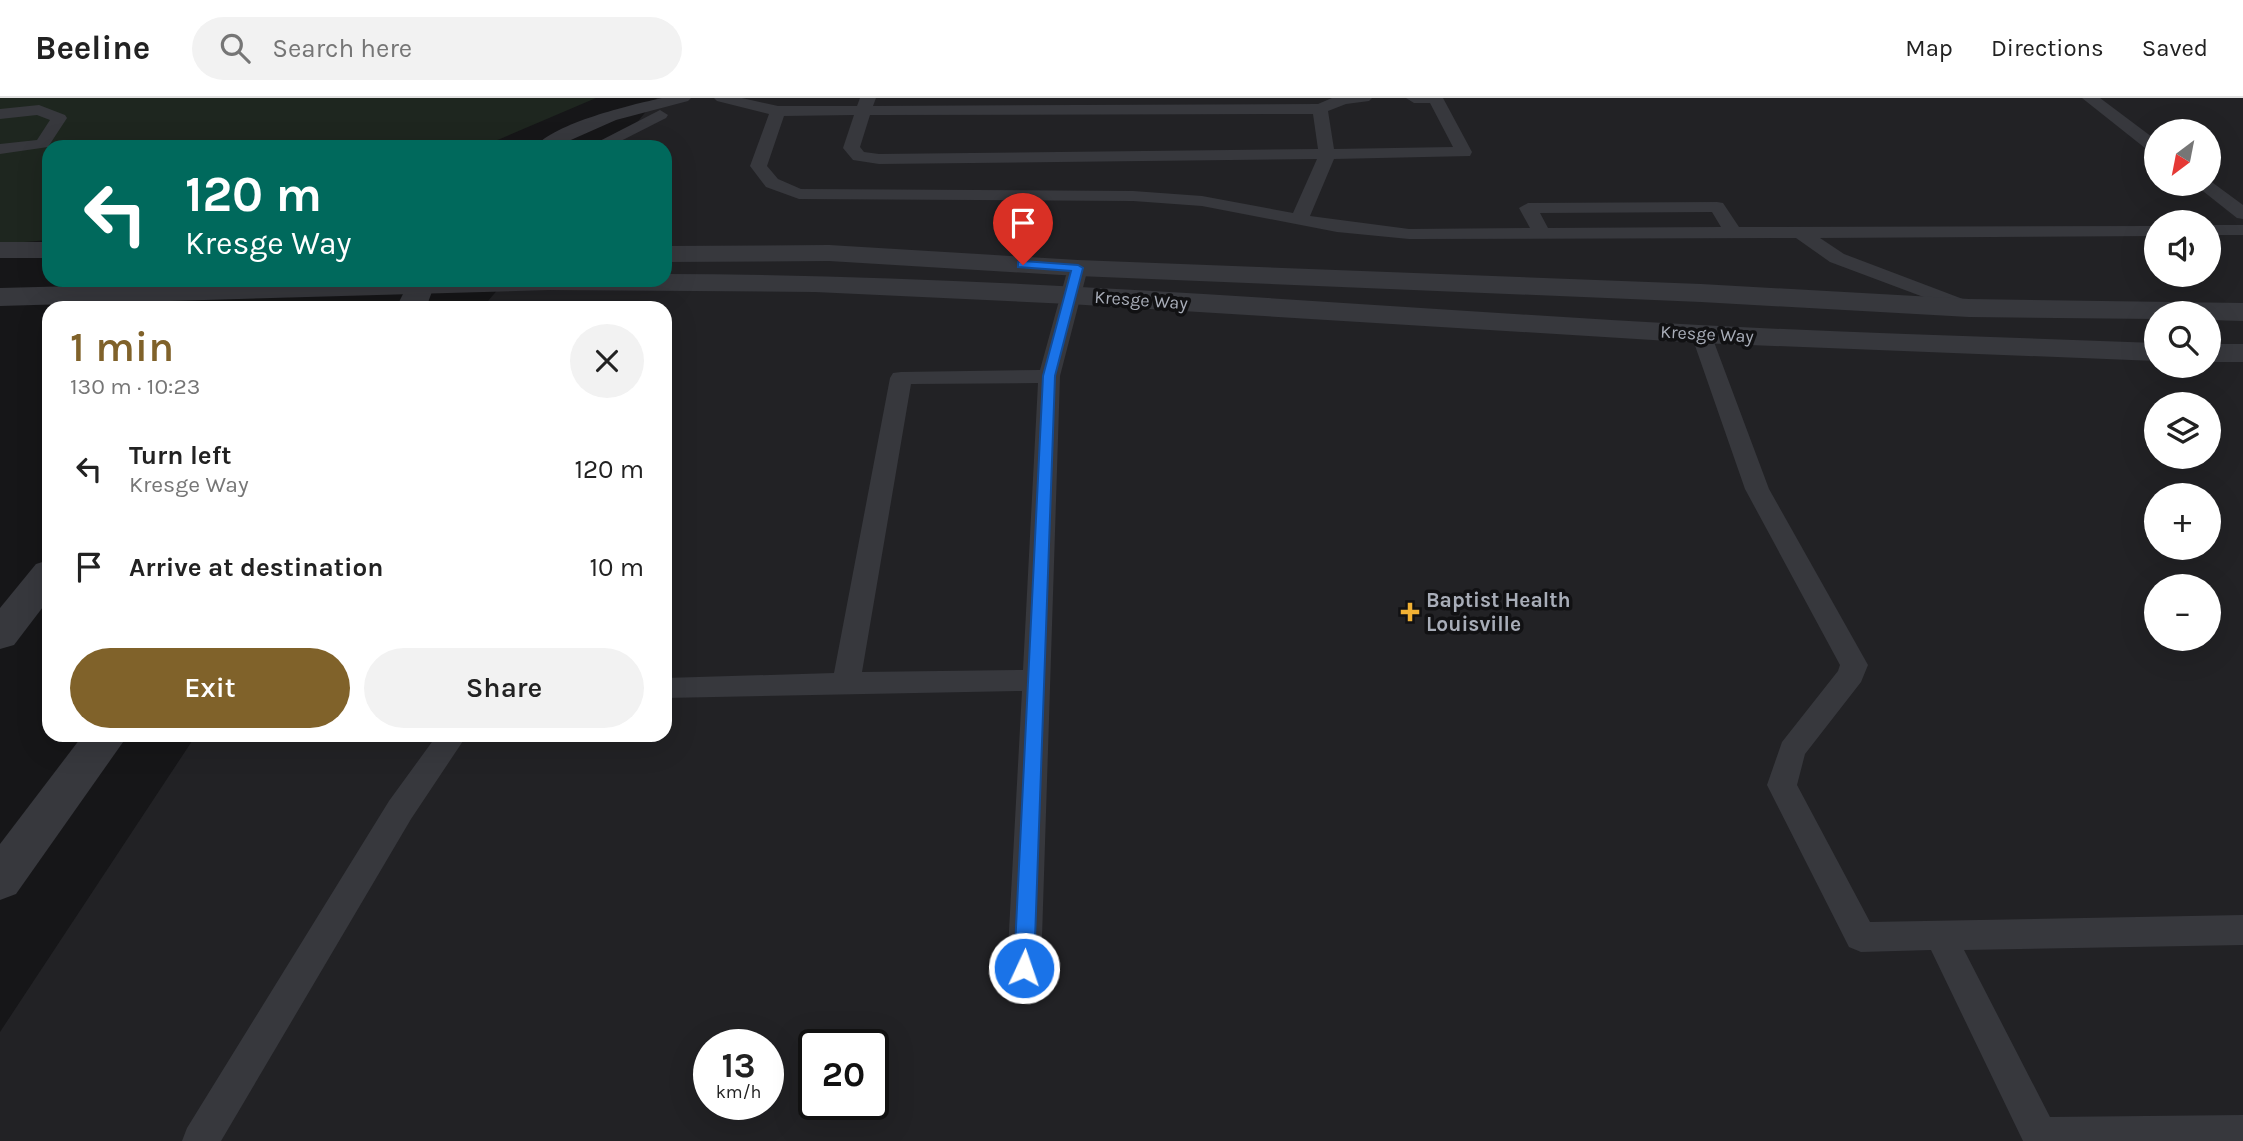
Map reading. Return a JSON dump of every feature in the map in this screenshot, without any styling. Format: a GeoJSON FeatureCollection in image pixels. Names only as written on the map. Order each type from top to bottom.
{"type":"FeatureCollection","features":[{"type":"Feature","properties":{"kind":"street"},"geometry":{"type":"LineString","coordinates":[[0,250],[42,250]]}},
{"type":"Feature","properties":{"kind":"street","name":"Kresge Way"},"geometry":{"type":"LineString","coordinates":[[672,254],[829,253],[1073,282],[1701,334],[2144,352]]}},
{"type":"Feature","properties":{"kind":"street","name":"Kresge Way"},"geometry":{"type":"LineString","coordinates":[[672,282],[1073,282],[1701,293],[1969,308],[2243,312]]}},
{"type":"Feature","properties":{"kind":"street","name":"Kresge Way"},"geometry":{"type":"LineString","coordinates":[[0,297],[418,291],[476,287]]}},
{"type":"Feature","properties":{"kind":"street"},"geometry":{"type":"LineString","coordinates":[[2221,353],[2243,354]]}},
{"type":"Feature","properties":{"kind":"street"},"geometry":{"type":"LineString","coordinates":[[0,635],[42,582]]}},
{"type":"Feature","properties":{"kind":"street"},"geometry":{"type":"LineString","coordinates":[[0,880],[102,742]]}},
{"type":"Feature","properties":{"kind":"lane"},"geometry":{"type":"LineString","coordinates":[[557,140],[586,125],[645,106],[683,98]]}},
{"type":"Feature","properties":{"kind":"lane"},"geometry":{"type":"LineString","coordinates":[[610,140],[695,98]]}},
{"type":"Feature","properties":{"kind":"lane"},"geometry":{"type":"LineString","coordinates":[[722,98],[778,111],[866,104],[1320,109],[1343,99],[1364,98]]}},
{"type":"Feature","properties":{"kind":"lane"},"geometry":{"type":"LineString","coordinates":[[866,104],[851,148],[859,156],[878,159],[1464,152],[1435,98],[1414,98]]}},
{"type":"Feature","properties":{"kind":"lane"},"geometry":{"type":"LineString","coordinates":[[2090,98],[2144,139]]}},
{"type":"Feature","properties":{"kind":"lane"},"geometry":{"type":"LineString","coordinates":[[1299,220],[1327,155],[1320,109]]}},
{"type":"Feature","properties":{"kind":"lane"},"geometry":{"type":"LineString","coordinates":[[0,114],[39,110],[59,118],[45,140]]}},
{"type":"Feature","properties":{"kind":"lane"},"geometry":{"type":"LineString","coordinates":[[778,111],[758,166],[772,183],[799,194],[1133,196],[1202,201],[1337,227],[1409,234],[2144,230]]}},
{"type":"Feature","properties":{"kind":"lane"},"geometry":{"type":"LineString","coordinates":[[0,149],[42,144]]}},
{"type":"Feature","properties":{"kind":"lane"},"geometry":{"type":"LineString","coordinates":[[2219,196],[2243,214]]}},
{"type":"Feature","properties":{"kind":"lane"},"geometry":{"type":"LineString","coordinates":[[1542,233],[1528,208],[1717,207],[1734,233]]}},
{"type":"Feature","properties":{"kind":"lane"},"geometry":{"type":"LineString","coordinates":[[2221,230],[2243,230]]}},
{"type":"Feature","properties":{"kind":"lane"},"geometry":{"type":"LineString","coordinates":[[1800,232],[1837,258],[1969,308]]}},
{"type":"Feature","properties":{"kind":"lane"},"geometry":{"type":"LineString","coordinates":[[1024,968],[1049,376],[1073,282]]}},
{"type":"Feature","properties":{"kind":"lane"},"geometry":{"type":"LineString","coordinates":[[1701,334],[1757,489],[1854,665],[1851,675],[1792,750],[1782,785],[1861,937],[2243,930]]}},
{"type":"Feature","properties":{"kind":"lane"},"geometry":{"type":"LineString","coordinates":[[846,683],[901,378],[1049,376]]}},
{"type":"Feature","properties":{"kind":"lane"},"geometry":{"type":"LineString","coordinates":[[672,688],[1036,680]]}},
{"type":"Feature","properties":{"kind":"lane"},"geometry":{"type":"LineString","coordinates":[[200,1141],[400,810],[448,742]]}},
{"type":"Feature","properties":{"kind":"lane"},"geometry":{"type":"LineString","coordinates":[[1941,937],[2040,1136],[2243,1133]]}},
{"type":"Feature","properties":{"kind":"shaded area"},"geometry":{"type":"Polygon","coordinates":[[[0,98],[596,98],[497,140],[42,140],[42,241],[0,244],[0,98]]]}},
{"type":"Feature","properties":{"kind":"shaded area","name":"Baptist Health Louisville"},"geometry":{"type":"Polygon","coordinates":[[[657,98],[2243,98],[2243,1141],[0,1141],[0,1032],[191,742],[672,742],[672,301],[488,301],[500,287],[672,287],[672,140],[623,140],[657,98]]]}},
{"type":"Feature","properties":{"kind":"place","name":"Baptist Health Louisville"},"geometry":{"type":"Point","coordinates":[1410,612]}},
{"type":"Feature","properties":{"kind":"route"},"geometry":{"type":"LineString","coordinates":[[1023,265],[1078,268],[1049,376],[1024,968]]}}]}
